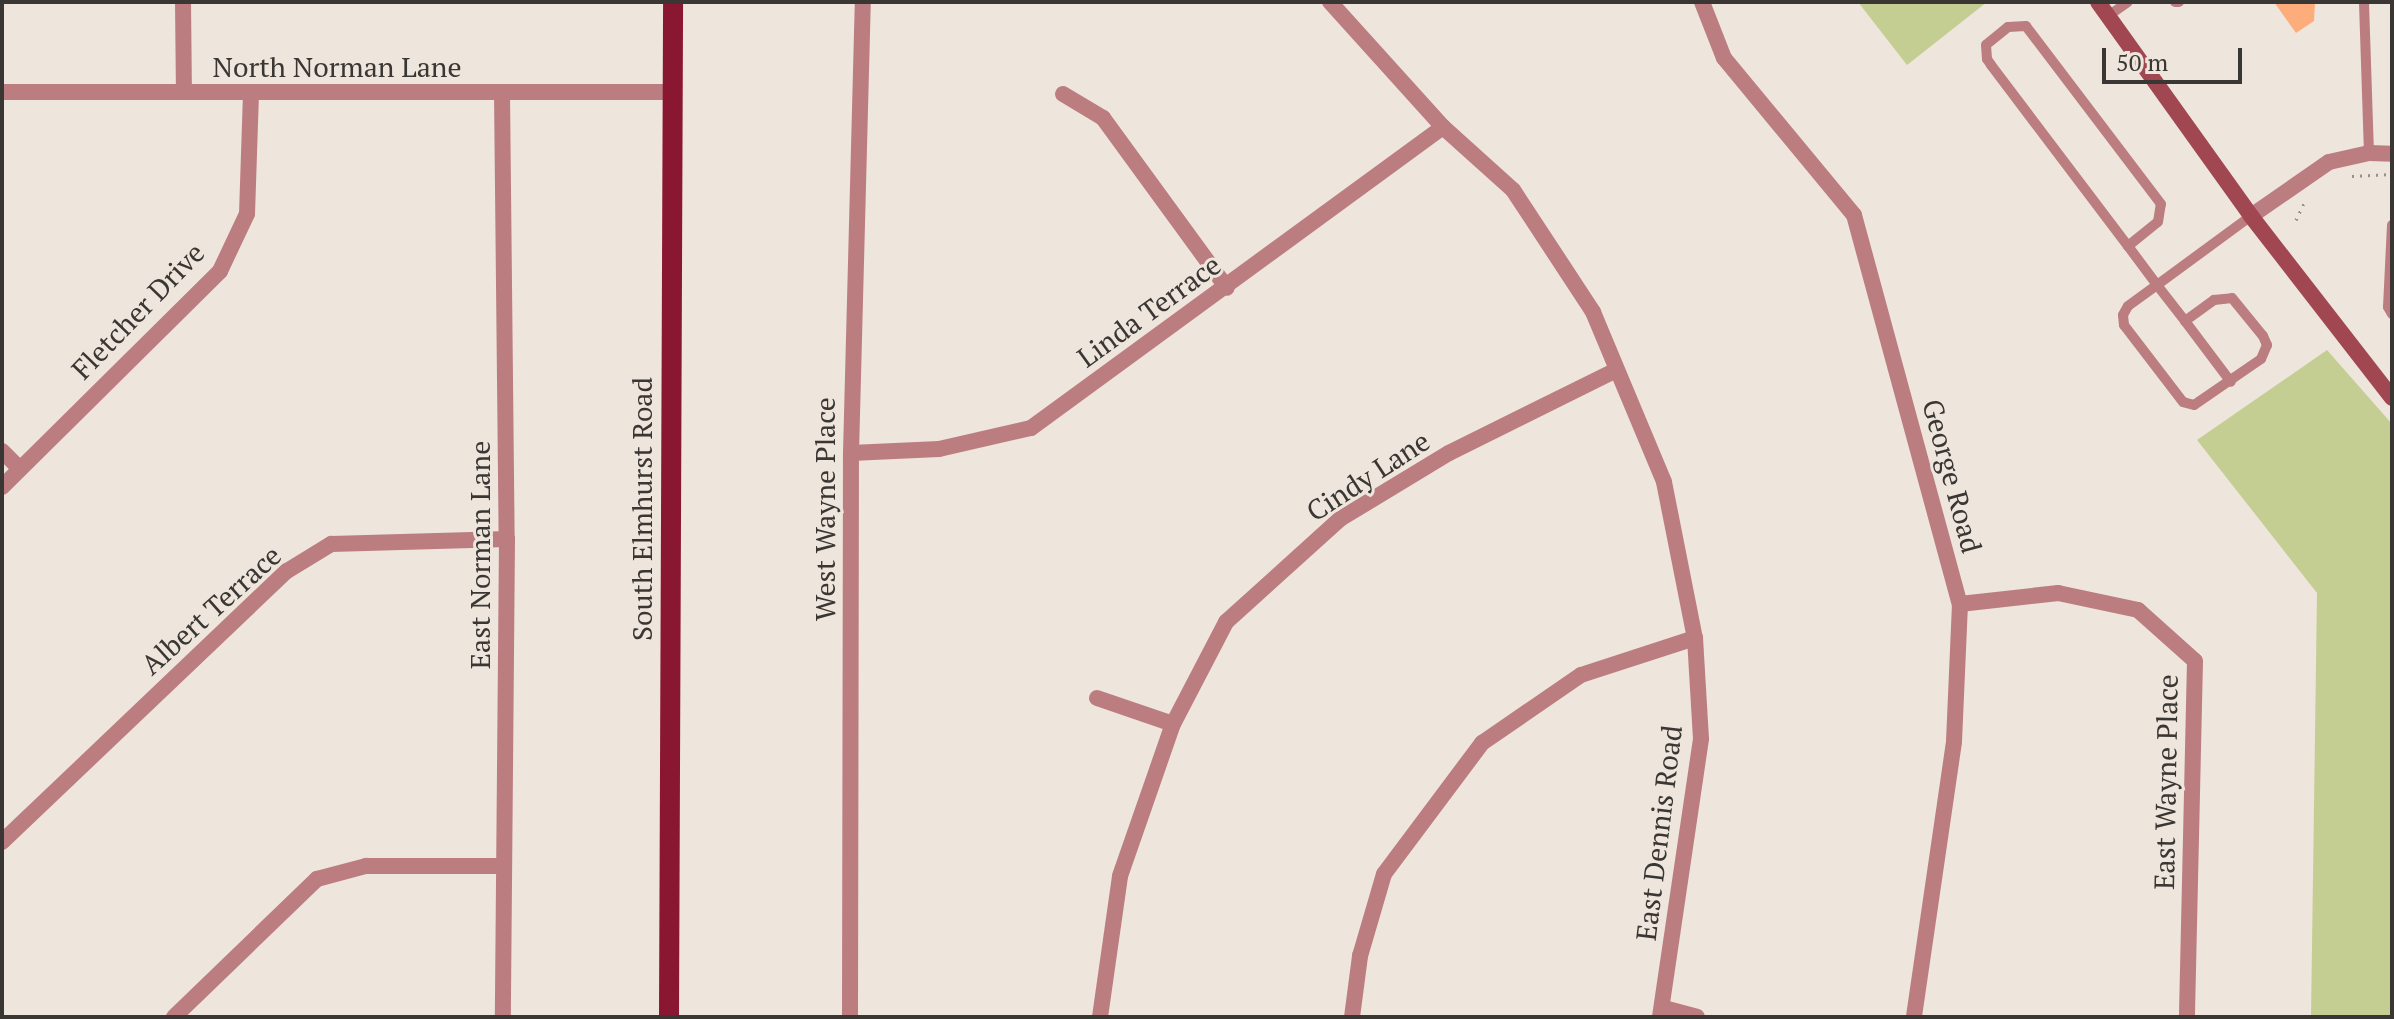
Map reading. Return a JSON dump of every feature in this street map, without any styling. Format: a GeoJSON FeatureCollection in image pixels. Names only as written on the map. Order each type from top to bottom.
{"type":"FeatureCollection","features":[{"type":"Feature","properties":{"kind":"main road","name":"South Elmhurst Road"},"geometry":{"type":"LineString","coordinates":[[669,1017],[673,2]]}},
{"type":"Feature","properties":{"kind":"main road"},"geometry":{"type":"LineString","coordinates":[[2098,2],[2251,216],[2392,398]]}},
{"type":"Feature","properties":{"kind":"street"},"geometry":{"type":"LineString","coordinates":[[183,2],[184,92]]}},
{"type":"Feature","properties":{"kind":"street","name":"West Wayne Place"},"geometry":{"type":"LineString","coordinates":[[850,1017],[851,453],[863,2]]}},
{"type":"Feature","properties":{"kind":"street","name":"East Dennis Road"},"geometry":{"type":"LineString","coordinates":[[1330,2],[1443,127],[1513,190],[1593,312],[1664,482],[1695,638],[1701,739],[1662,1013]]}},
{"type":"Feature","properties":{"kind":"street","name":"George Road"},"geometry":{"type":"LineString","coordinates":[[1702,2],[1724,58],[1854,215],[1960,604],[1954,742],[1914,1017]]}},
{"type":"Feature","properties":{"kind":"street","name":"North Norman Lane"},"geometry":{"type":"LineString","coordinates":[[2,92],[672,92]]}},
{"type":"Feature","properties":{"kind":"street","name":"Fletcher Drive"},"geometry":{"type":"LineString","coordinates":[[2,487],[220,271],[247,214],[251,92]]}},
{"type":"Feature","properties":{"kind":"street","name":"East Norman Lane"},"geometry":{"type":"LineString","coordinates":[[502,93],[507,539],[503,1017]]}},
{"type":"Feature","properties":{"kind":"street"},"geometry":{"type":"LineString","coordinates":[[1063,94],[1103,118],[1227,288]]}},
{"type":"Feature","properties":{"kind":"street","name":"Linda Terrace"},"geometry":{"type":"LineString","coordinates":[[851,453],[939,449],[1031,428],[1227,288],[1443,127]]}},
{"type":"Feature","properties":{"kind":"street"},"geometry":{"type":"LineString","coordinates":[[2251,216],[2317,167],[2344,156],[2392,154]]}},
{"type":"Feature","properties":{"kind":"street","name":"Cindy Lane"},"geometry":{"type":"LineString","coordinates":[[1100,1017],[1120,876],[1173,724],[1226,622],[1340,519],[1449,453],[1616,370]]}},
{"type":"Feature","properties":{"kind":"street"},"geometry":{"type":"LineString","coordinates":[[2,451],[20,469]]}},
{"type":"Feature","properties":{"kind":"street","name":"Albert Terrace"},"geometry":{"type":"LineString","coordinates":[[2,842],[287,571],[309,557],[331,544],[507,539]]}},
{"type":"Feature","properties":{"kind":"street","name":"East Wayne Place"},"geometry":{"type":"LineString","coordinates":[[1960,604],[2058,593],[2138,610],[2195,661],[2187,1017]]}},
{"type":"Feature","properties":{"kind":"street"},"geometry":{"type":"LineString","coordinates":[[1352,1017],[1360,956],[1384,874],[1482,743],[1581,675],[1695,638]]}},
{"type":"Feature","properties":{"kind":"street"},"geometry":{"type":"LineString","coordinates":[[1097,698],[1173,724]]}},
{"type":"Feature","properties":{"kind":"street"},"geometry":{"type":"LineString","coordinates":[[174,1017],[317,879],[366,866],[504,866]]}},
{"type":"Feature","properties":{"kind":"street"},"geometry":{"type":"LineString","coordinates":[[1662,1013],[1697,1017]]}},
{"type":"Feature","properties":{"kind":"lane"},"geometry":{"type":"LineString","coordinates":[[2108,16],[2128,2]]}},
{"type":"Feature","properties":{"kind":"lane"},"geometry":{"type":"LineString","coordinates":[[2364,3],[2369,153]]}},
{"type":"Feature","properties":{"kind":"lane"},"geometry":{"type":"LineString","coordinates":[[2128,246],[2158,222],[2161,204],[2026,26],[2008,27],[1986,45],[1987,59],[2157,285],[2231,382]]}},
{"type":"Feature","properties":{"kind":"lane"},"geometry":{"type":"LineString","coordinates":[[2185,321],[2224,296],[2238,304],[2267,345],[2261,359],[2204,403],[2183,402],[2130,334],[2123,315],[2157,285],[2251,216]]}},
{"type":"Feature","properties":{"kind":"lane"},"geometry":{"type":"LineString","coordinates":[[2392,225],[2388,307],[2392,314]]}},
{"type":"Feature","properties":{"kind":"path"},"geometry":{"type":"LineString","coordinates":[[2344,177],[2392,174]]}},
{"type":"Feature","properties":{"kind":"path"},"geometry":{"type":"LineString","coordinates":[[2296,220],[2302,204],[2314,195]]}},
{"type":"Feature","properties":{"kind":"green space"},"geometry":{"type":"Polygon","coordinates":[[[1858,2],[1987,2],[1907,65],[1858,2]]]}},
{"type":"Feature","properties":{"kind":"green space"},"geometry":{"type":"Polygon","coordinates":[[[2327,350],[2392,424],[2392,1017],[2311,1017],[2317,593],[2197,440],[2327,350]]]}},
{"type":"Feature","properties":{"kind":"building"},"geometry":{"type":"Polygon","coordinates":[[[2274,2],[2315,2],[2314,21],[2296,33],[2274,2]]]}}]}
